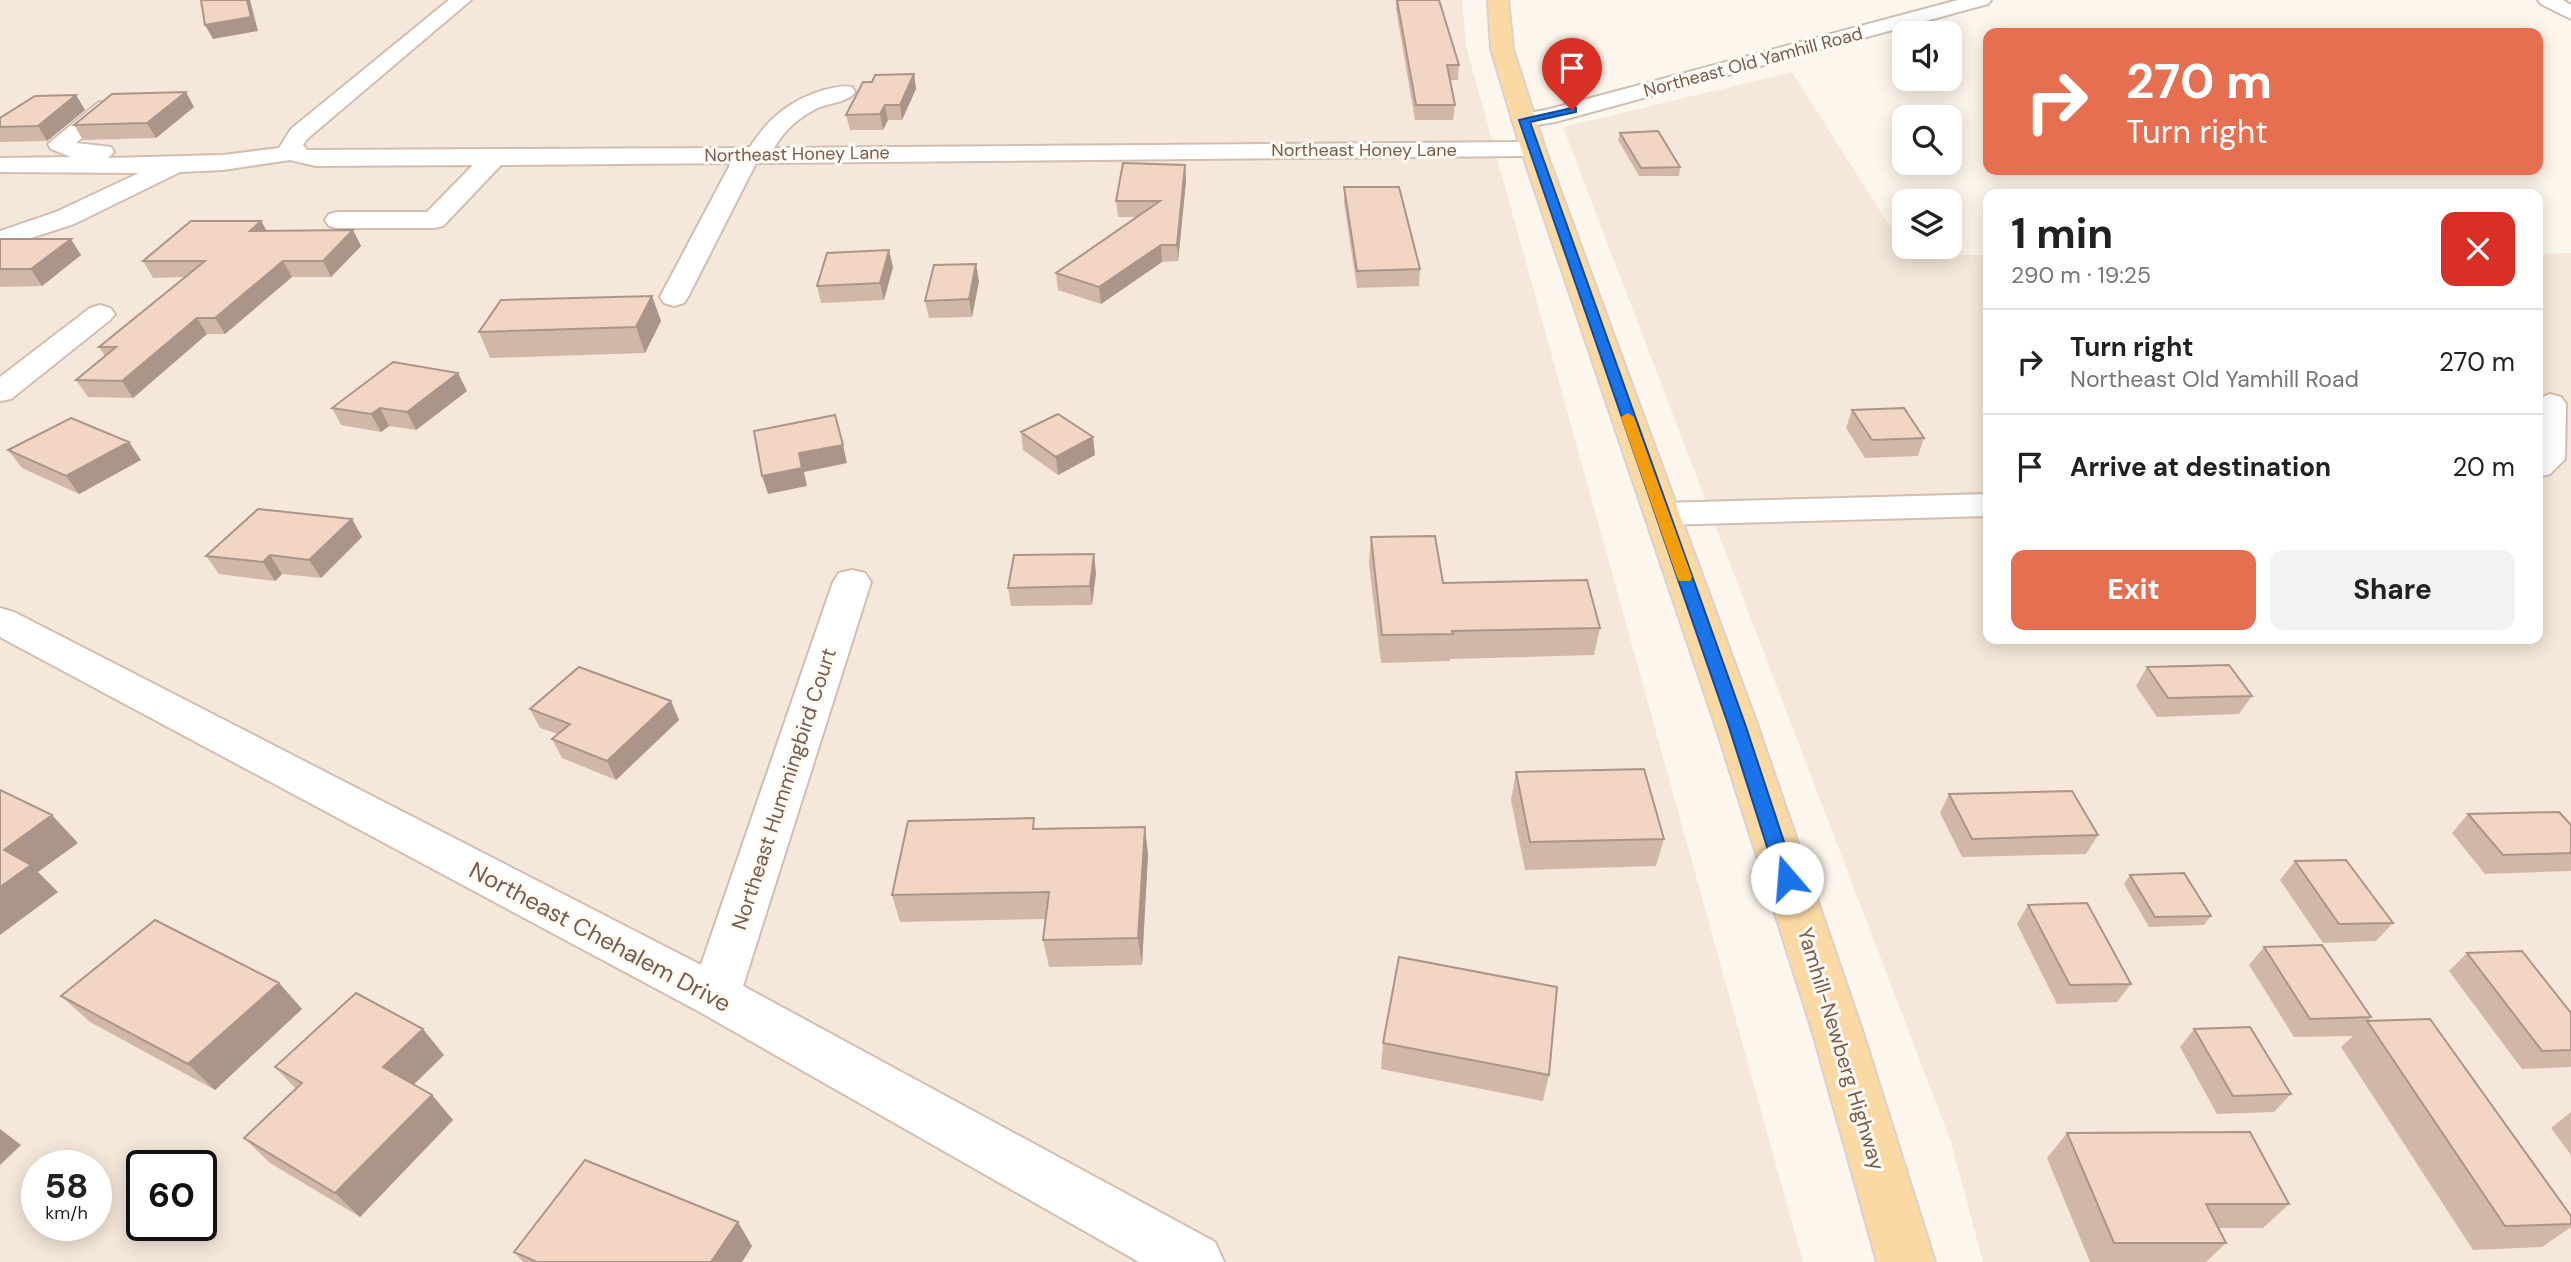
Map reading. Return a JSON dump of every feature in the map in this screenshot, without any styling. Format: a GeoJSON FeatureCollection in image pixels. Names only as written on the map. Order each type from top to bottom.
{"type":"FeatureCollection","features":[{"type":"Feature","properties":{"kind":"main road","name":"Yamhill-Newberg Highway"},"geometry":{"type":"LineString","coordinates":[[1498,0],[1502,49],[1529,134],[1736,724],[1825,994],[1906,1262]]}},
{"type":"Feature","properties":{"kind":"street"},"geometry":{"type":"LineString","coordinates":[[294,151],[290,146],[299,134],[461,0]]}},
{"type":"Feature","properties":{"kind":"street","name":"Northeast Old Yamhill Road"},"geometry":{"type":"LineString","coordinates":[[1529,134],[1547,117],[1980,0]]}},
{"type":"Feature","properties":{"kind":"street"},"geometry":{"type":"LineString","coordinates":[[2548,0],[2571,13]]}},
{"type":"Feature","properties":{"kind":"street"},"geometry":{"type":"LineString","coordinates":[[674,297],[753,154],[775,125],[810,101],[844,92]]}},
{"type":"Feature","properties":{"kind":"street"},"geometry":{"type":"LineString","coordinates":[[107,107],[60,144],[74,151],[127,153],[294,151]]}},
{"type":"Feature","properties":{"kind":"street","name":"Northeast Honey Lane"},"geometry":{"type":"LineString","coordinates":[[294,151],[299,156],[316,159],[753,154],[1529,134]]}},
{"type":"Feature","properties":{"kind":"street"},"geometry":{"type":"LineString","coordinates":[[0,165],[237,161],[294,151]]}},
{"type":"Feature","properties":{"kind":"street"},"geometry":{"type":"LineString","coordinates":[[338,220],[434,220],[495,157]]}},
{"type":"Feature","properties":{"kind":"street"},"geometry":{"type":"LineString","coordinates":[[1,240],[65,218],[179,163]]}},
{"type":"Feature","properties":{"kind":"street"},"geometry":{"type":"LineString","coordinates":[[0,392],[100,314]]}},
{"type":"Feature","properties":{"kind":"street"},"geometry":{"type":"LineString","coordinates":[[2543,463],[2548,459],[2550,404]]}},
{"type":"Feature","properties":{"kind":"street"},"geometry":{"type":"LineString","coordinates":[[1662,514],[1983,505]]}},
{"type":"Feature","properties":{"kind":"street","name":"Northeast Hummingbird Court"},"geometry":{"type":"LineString","coordinates":[[715,996],[852,582]]}},
{"type":"Feature","properties":{"kind":"street","name":"Northeast Chehalem Drive"},"geometry":{"type":"LineString","coordinates":[[0,621],[715,996],[1195,1262]]}},
{"type":"Feature","properties":{"kind":"shaded area"},"geometry":{"type":"Polygon","coordinates":[[[0,0],[1462,0],[1466,46],[1803,1262],[0,1262],[0,0]]]}},
{"type":"Feature","properties":{"kind":"shaded area"},"geometry":{"type":"Polygon","coordinates":[[[1792,72],[1892,230],[1892,259],[1962,259],[1962,255],[1983,255],[1983,644],[2543,644],[2543,254],[2571,253],[2571,1262],[1983,1262],[1951,1142],[1563,127],[1792,72]]]}},
{"type":"Feature","properties":{"kind":"building"},"geometry":{"type":"Polygon","coordinates":[[[201,0],[247,0],[251,17],[205,25],[201,0]]]}},
{"type":"Feature","properties":{"kind":"building"},"geometry":{"type":"Polygon","coordinates":[[[1397,0],[1439,0],[1459,65],[1447,65],[1455,105],[1416,105],[1397,0]]]}},
{"type":"Feature","properties":{"kind":"building"},"geometry":{"type":"Polygon","coordinates":[[[914,74],[900,105],[885,105],[880,114],[846,115],[863,82],[872,82],[875,75],[914,74]]]}},
{"type":"Feature","properties":{"kind":"building"},"geometry":{"type":"Polygon","coordinates":[[[186,92],[147,123],[74,125],[112,94],[186,92]]]}},
{"type":"Feature","properties":{"kind":"building"},"geometry":{"type":"Polygon","coordinates":[[[76,95],[38,126],[0,127],[0,118],[35,96],[76,95]]]}},
{"type":"Feature","properties":{"kind":"building"},"geometry":{"type":"Polygon","coordinates":[[[1658,131],[1680,167],[1641,168],[1620,133],[1658,131]]]}},
{"type":"Feature","properties":{"kind":"building"},"geometry":{"type":"Polygon","coordinates":[[[1123,163],[1185,165],[1177,245],[1161,245],[1099,287],[1056,273],[1160,201],[1116,201],[1123,163]]]}},
{"type":"Feature","properties":{"kind":"building"},"geometry":{"type":"Polygon","coordinates":[[[1344,187],[1399,187],[1420,269],[1357,271],[1344,187]]]}},
{"type":"Feature","properties":{"kind":"building"},"geometry":{"type":"Polygon","coordinates":[[[191,221],[261,221],[250,231],[353,230],[323,261],[283,261],[215,318],[197,318],[122,381],[76,380],[116,347],[99,347],[205,261],[143,261],[191,221]]]}},
{"type":"Feature","properties":{"kind":"building"},"geometry":{"type":"Polygon","coordinates":[[[0,239],[71,239],[31,269],[0,269],[0,239]]]}},
{"type":"Feature","properties":{"kind":"building"},"geometry":{"type":"Polygon","coordinates":[[[889,250],[880,283],[817,286],[827,253],[889,250]]]}},
{"type":"Feature","properties":{"kind":"building"},"geometry":{"type":"Polygon","coordinates":[[[976,264],[969,299],[925,301],[934,265],[976,264]]]}},
{"type":"Feature","properties":{"kind":"building"},"geometry":{"type":"Polygon","coordinates":[[[652,296],[636,327],[479,332],[501,300],[652,296]]]}},
{"type":"Feature","properties":{"kind":"building"},"geometry":{"type":"Polygon","coordinates":[[[393,362],[458,373],[407,412],[380,408],[371,414],[332,408],[393,362]]]}},
{"type":"Feature","properties":{"kind":"building"},"geometry":{"type":"Polygon","coordinates":[[[1904,408],[1924,438],[1872,440],[1852,410],[1904,408]]]}},
{"type":"Feature","properties":{"kind":"building"},"geometry":{"type":"Polygon","coordinates":[[[1058,414],[1093,437],[1056,457],[1021,432],[1058,414]]]}},
{"type":"Feature","properties":{"kind":"building"},"geometry":{"type":"Polygon","coordinates":[[[835,415],[843,445],[799,453],[802,468],[762,476],[754,431],[835,415]]]}},
{"type":"Feature","properties":{"kind":"building"},"geometry":{"type":"Polygon","coordinates":[[[71,418],[129,442],[66,476],[8,450],[71,418]]]}},
{"type":"Feature","properties":{"kind":"building"},"geometry":{"type":"Polygon","coordinates":[[[258,509],[352,519],[309,560],[270,555],[263,562],[206,556],[258,509]]]}},
{"type":"Feature","properties":{"kind":"building"},"geometry":{"type":"Polygon","coordinates":[[[1435,536],[1443,583],[1587,580],[1600,628],[1382,635],[1371,537],[1435,536]]]}},
{"type":"Feature","properties":{"kind":"building"},"geometry":{"type":"Polygon","coordinates":[[[1094,554],[1090,586],[1008,588],[1014,555],[1094,554]]]}},
{"type":"Feature","properties":{"kind":"building"},"geometry":{"type":"Polygon","coordinates":[[[2229,665],[2252,696],[2168,698],[2147,667],[2229,665]]]}},
{"type":"Feature","properties":{"kind":"building"},"geometry":{"type":"Polygon","coordinates":[[[579,667],[671,701],[607,761],[552,739],[570,724],[530,709],[579,667]]]}},
{"type":"Feature","properties":{"kind":"building"},"geometry":{"type":"Polygon","coordinates":[[[1644,769],[1664,839],[1530,842],[1516,772],[1644,769]]]}},
{"type":"Feature","properties":{"kind":"building"},"geometry":{"type":"Polygon","coordinates":[[[0,790],[52,815],[4,850],[31,865],[0,887],[0,790]]]}},
{"type":"Feature","properties":{"kind":"building"},"geometry":{"type":"Polygon","coordinates":[[[2072,791],[2098,835],[1972,839],[1949,794],[2072,791]]]}},
{"type":"Feature","properties":{"kind":"building"},"geometry":{"type":"Polygon","coordinates":[[[2559,812],[2571,825],[2571,853],[2503,855],[2468,814],[2559,812]]]}},
{"type":"Feature","properties":{"kind":"building"},"geometry":{"type":"Polygon","coordinates":[[[1034,818],[1033,829],[1145,827],[1138,938],[1043,940],[1049,892],[892,895],[908,821],[1034,818]]]}},
{"type":"Feature","properties":{"kind":"building"},"geometry":{"type":"Polygon","coordinates":[[[2346,860],[2393,923],[2339,924],[2295,861],[2346,860]]]}},
{"type":"Feature","properties":{"kind":"building"},"geometry":{"type":"Polygon","coordinates":[[[2184,873],[2211,916],[2155,917],[2130,875],[2184,873]]]}},
{"type":"Feature","properties":{"kind":"building"},"geometry":{"type":"Polygon","coordinates":[[[2087,903],[2131,984],[2070,985],[2028,905],[2087,903]]]}},
{"type":"Feature","properties":{"kind":"building"},"geometry":{"type":"Polygon","coordinates":[[[155,920],[279,983],[188,1064],[61,996],[155,920]]]}},
{"type":"Feature","properties":{"kind":"building"},"geometry":{"type":"Polygon","coordinates":[[[2322,945],[2371,1017],[2310,1019],[2264,947],[2322,945]]]}},
{"type":"Feature","properties":{"kind":"building"},"geometry":{"type":"Polygon","coordinates":[[[2522,951],[2571,1013],[2571,1050],[2542,1051],[2467,953],[2522,951]]]}},
{"type":"Feature","properties":{"kind":"building"},"geometry":{"type":"Polygon","coordinates":[[[1399,957],[1557,987],[1549,1075],[1383,1043],[1399,957]]]}},
{"type":"Feature","properties":{"kind":"building"},"geometry":{"type":"Polygon","coordinates":[[[356,993],[423,1029],[383,1067],[432,1095],[335,1193],[244,1138],[302,1083],[275,1067],[356,993]]]}},
{"type":"Feature","properties":{"kind":"building"},"geometry":{"type":"Polygon","coordinates":[[[2430,1019],[2571,1216],[2571,1224],[2505,1226],[2367,1021],[2430,1019]]]}},
{"type":"Feature","properties":{"kind":"building"},"geometry":{"type":"Polygon","coordinates":[[[2250,1027],[2291,1094],[2233,1096],[2194,1029],[2250,1027]]]}},
{"type":"Feature","properties":{"kind":"building"},"geometry":{"type":"Polygon","coordinates":[[[2250,1132],[2289,1204],[2206,1204],[2226,1243],[2114,1243],[2067,1133],[2250,1132]]]}},
{"type":"Feature","properties":{"kind":"building"},"geometry":{"type":"Polygon","coordinates":[[[585,1160],[738,1222],[711,1262],[537,1262],[514,1252],[585,1160]]]}},
{"type":"Feature","properties":{"kind":"slow traffic"},"geometry":{"type":"LineString","coordinates":[[1628,417],[1684,577]]}},
{"type":"Feature","properties":{"kind":"route"},"geometry":{"type":"LineString","coordinates":[[1572,110],[1524,120],[1736,724],[1787,878]]}}]}
